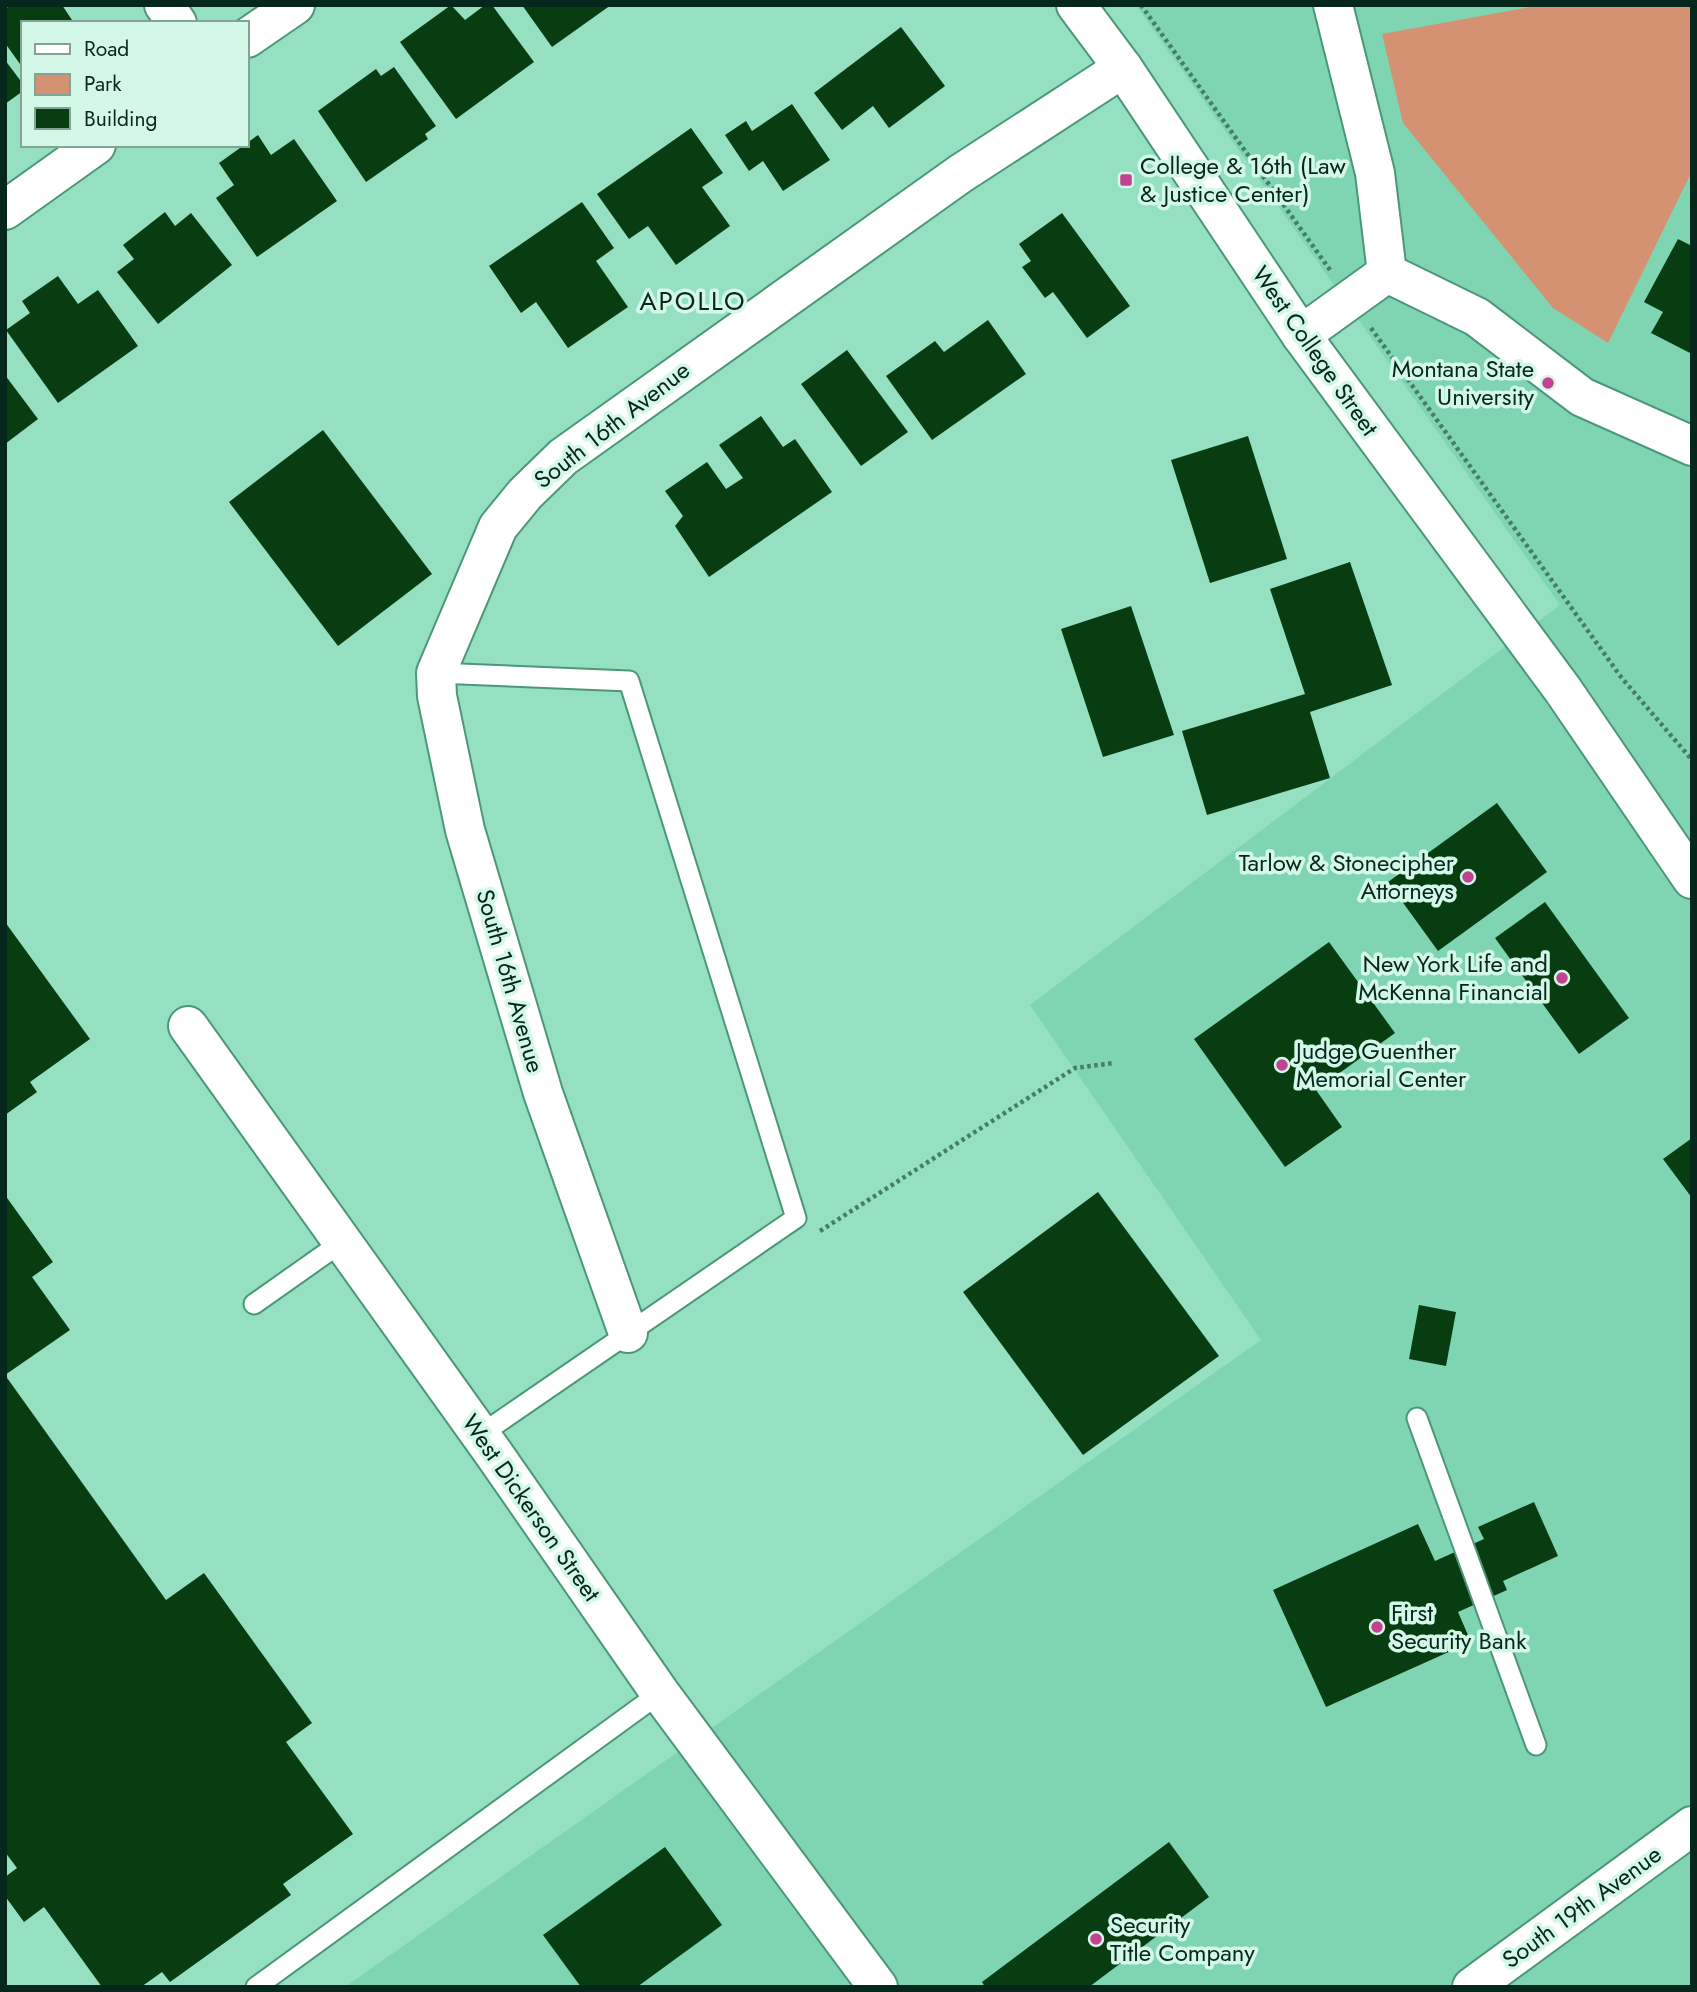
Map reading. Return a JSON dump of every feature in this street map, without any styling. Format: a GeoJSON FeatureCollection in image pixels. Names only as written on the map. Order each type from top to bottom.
{"type":"FeatureCollection","features":[{"type":"Feature","properties":{"kind":"street"},"geometry":{"type":"LineString","coordinates":[[164,5],[176,21]]}},
{"type":"Feature","properties":{"kind":"street"},"geometry":{"type":"LineString","coordinates":[[248,37],[295,5]]}},
{"type":"Feature","properties":{"kind":"street","name":"West College Street"},"geometry":{"type":"LineString","coordinates":[[1076,5],[1123,68],[1301,335],[1563,691],[1692,879]]}},
{"type":"Feature","properties":{"kind":"street"},"geometry":{"type":"LineString","coordinates":[[1333,5],[1375,173],[1387,273]]}},
{"type":"Feature","properties":{"kind":"street","name":"South 16th Avenue"},"geometry":{"type":"LineString","coordinates":[[628,1333],[543,1093],[465,830],[455,794],[437,696],[436,673],[498,527],[525,494],[564,457],[948,182],[1123,68]]}},
{"type":"Feature","properties":{"kind":"street"},"geometry":{"type":"LineString","coordinates":[[5,210],[93,147]]}},
{"type":"Feature","properties":{"kind":"street"},"geometry":{"type":"LineString","coordinates":[[1301,335],[1387,273]]}},
{"type":"Feature","properties":{"kind":"street"},"geometry":{"type":"LineString","coordinates":[[1387,273],[1477,317],[1582,397],[1692,446]]}},
{"type":"Feature","properties":{"kind":"street","name":"West College Street"},"geometry":{"type":"LineString","coordinates":[[1563,691],[1692,835]]}},
{"type":"Feature","properties":{"kind":"street","name":"West Dickerson Street"},"geometry":{"type":"LineString","coordinates":[[188,1026],[480,1435],[660,1693],[878,1987]]}},
{"type":"Feature","properties":{"kind":"street","name":"South 19th Avenue"},"geometry":{"type":"LineString","coordinates":[[1472,1987],[1692,1826]]}},
{"type":"Feature","properties":{"kind":"lane"},"geometry":{"type":"LineString","coordinates":[[436,673],[629,681],[796,1218],[480,1435]]}},
{"type":"Feature","properties":{"kind":"lane"},"geometry":{"type":"LineString","coordinates":[[254,1304],[342,1242]]}},
{"type":"Feature","properties":{"kind":"lane"},"geometry":{"type":"LineString","coordinates":[[1417,1418],[1536,1745]]}},
{"type":"Feature","properties":{"kind":"lane"},"geometry":{"type":"LineString","coordinates":[[256,1987],[660,1693]]}},
{"type":"Feature","properties":{"kind":"path"},"geometry":{"type":"LineString","coordinates":[[1141,5],[1620,677],[1692,760]]}},
{"type":"Feature","properties":{"kind":"shaded area"},"geometry":{"type":"Polygon","coordinates":[[[1136,5],[1692,5],[1692,1987],[345,1987],[1261,1340],[1030,1005],[1560,605],[1136,5]]]}},
{"type":"Feature","properties":{"kind":"green space"},"geometry":{"type":"Polygon","coordinates":[[[1541,5],[1692,5],[1692,171],[1608,343],[1553,308],[1403,123],[1382,34],[1541,5]]]}},
{"type":"Feature","properties":{"kind":"building"},"geometry":{"type":"Polygon","coordinates":[[[11,5],[62,5],[73,21],[21,21],[20,64],[5,43],[5,9],[11,5]]]}},
{"type":"Feature","properties":{"kind":"building"},"geometry":{"type":"Polygon","coordinates":[[[451,5],[465,20],[485,5],[492,5],[534,62],[456,119],[400,42],[451,5]]]}},
{"type":"Feature","properties":{"kind":"building"},"geometry":{"type":"Polygon","coordinates":[[[522,5],[611,5],[552,47],[522,5]]]}},
{"type":"Feature","properties":{"kind":"building"},"geometry":{"type":"Polygon","coordinates":[[[901,27],[945,86],[889,128],[873,106],[842,130],[814,93],[901,27]]]}},
{"type":"Feature","properties":{"kind":"building"},"geometry":{"type":"Polygon","coordinates":[[[5,60],[21,81],[21,92],[5,104],[5,60]]]}},
{"type":"Feature","properties":{"kind":"building"},"geometry":{"type":"Polygon","coordinates":[[[394,67],[436,126],[425,134],[428,139],[366,182],[318,111],[376,69],[381,76],[394,67]]]}},
{"type":"Feature","properties":{"kind":"building"},"geometry":{"type":"Polygon","coordinates":[[[792,104],[830,160],[783,191],[763,161],[749,171],[725,135],[746,121],[752,131],[792,104]]]}},
{"type":"Feature","properties":{"kind":"building"},"geometry":{"type":"Polygon","coordinates":[[[691,128],[723,173],[702,187],[730,226],[676,265],[648,226],[629,239],[597,194],[691,128]]]}},
{"type":"Feature","properties":{"kind":"building"},"geometry":{"type":"Polygon","coordinates":[[[258,135],[271,155],[294,139],[337,201],[257,257],[216,198],[234,185],[219,163],[241,147],[248,147],[248,142],[258,135]]]}},
{"type":"Feature","properties":{"kind":"building"},"geometry":{"type":"Polygon","coordinates":[[[582,202],[614,248],[596,261],[628,307],[568,348],[536,302],[521,313],[489,266],[582,202]]]}},
{"type":"Feature","properties":{"kind":"building"},"geometry":{"type":"Polygon","coordinates":[[[165,212],[175,226],[191,213],[232,265],[158,324],[117,272],[134,259],[123,245],[165,212]]]}},
{"type":"Feature","properties":{"kind":"building"},"geometry":{"type":"Polygon","coordinates":[[[1062,213],[1130,306],[1087,338],[1053,292],[1045,298],[1022,267],[1031,261],[1019,244],[1062,213]]]}},
{"type":"Feature","properties":{"kind":"building"},"geometry":{"type":"Polygon","coordinates":[[[1678,239],[1692,246],[1692,354],[1651,333],[1663,312],[1644,302],[1678,239]]]}},
{"type":"Feature","properties":{"kind":"building"},"geometry":{"type":"Polygon","coordinates":[[[58,276],[78,304],[98,290],[138,346],[58,403],[6,330],[30,313],[22,301],[58,276]]]}},
{"type":"Feature","properties":{"kind":"building"},"geometry":{"type":"Polygon","coordinates":[[[988,320],[1026,374],[932,440],[886,376],[935,341],[944,352],[988,320]]]}},
{"type":"Feature","properties":{"kind":"building"},"geometry":{"type":"Polygon","coordinates":[[[847,350],[908,432],[861,466],[801,384],[847,350]]]}},
{"type":"Feature","properties":{"kind":"building"},"geometry":{"type":"Polygon","coordinates":[[[5,375],[38,419],[5,444],[5,375]]]}},
{"type":"Feature","properties":{"kind":"building"},"geometry":{"type":"Polygon","coordinates":[[[761,416],[783,447],[795,439],[832,492],[709,577],[675,526],[683,516],[665,491],[707,462],[726,489],[743,478],[719,445],[761,416]]]}},
{"type":"Feature","properties":{"kind":"building"},"geometry":{"type":"Polygon","coordinates":[[[323,430],[432,574],[338,646],[229,502],[323,430]]]}},
{"type":"Feature","properties":{"kind":"building"},"geometry":{"type":"Polygon","coordinates":[[[1248,436],[1287,559],[1210,583],[1171,460],[1248,436]]]}},
{"type":"Feature","properties":{"kind":"building"},"geometry":{"type":"Polygon","coordinates":[[[1350,562],[1392,685],[1310,712],[1330,778],[1207,815],[1182,731],[1305,694],[1270,589],[1350,562]]]}},
{"type":"Feature","properties":{"kind":"building"},"geometry":{"type":"Polygon","coordinates":[[[1131,606],[1174,735],[1103,757],[1061,629],[1131,606]]]}},
{"type":"Feature","properties":{"kind":"building","name":"Tarlow & Stonecipher Attorneys"},"geometry":{"type":"Polygon","coordinates":[[[1497,803],[1547,872],[1438,951],[1388,882],[1497,803]]]}},
{"type":"Feature","properties":{"kind":"building","name":"New York Life and McKenna Financial"},"geometry":{"type":"Polygon","coordinates":[[[1545,902],[1629,1018],[1579,1054],[1495,938],[1545,902]]]}},
{"type":"Feature","properties":{"kind":"building"},"geometry":{"type":"Polygon","coordinates":[[[5,922],[90,1039],[30,1082],[37,1092],[5,1115],[5,922]]]}},
{"type":"Feature","properties":{"kind":"building","name":"Judge Guenther Memorial Center"},"geometry":{"type":"Polygon","coordinates":[[[1329,942],[1395,1033],[1316,1090],[1342,1127],[1285,1167],[1194,1039],[1329,942]]]}},
{"type":"Feature","properties":{"kind":"building"},"geometry":{"type":"Polygon","coordinates":[[[1692,1138],[1692,1198],[1663,1159],[1692,1138]]]}},
{"type":"Feature","properties":{"kind":"building"},"geometry":{"type":"Polygon","coordinates":[[[1098,1192],[1219,1356],[1083,1455],[963,1292],[1098,1192]]]}},
{"type":"Feature","properties":{"kind":"building"},"geometry":{"type":"Polygon","coordinates":[[[5,1195],[53,1262],[32,1277],[70,1330],[5,1375],[5,1195]]]}},
{"type":"Feature","properties":{"kind":"building"},"geometry":{"type":"Polygon","coordinates":[[[1419,1305],[1456,1312],[1446,1366],[1409,1359],[1419,1305]]]}},
{"type":"Feature","properties":{"kind":"building"},"geometry":{"type":"Polygon","coordinates":[[[5,1375],[166,1600],[204,1573],[312,1723],[286,1742],[353,1834],[283,1884],[291,1895],[170,1982],[162,1972],[141,1987],[102,1987],[44,1907],[24,1922],[5,1896],[5,1877],[17,1868],[5,1852],[5,1375]]]}},
{"type":"Feature","properties":{"kind":"building","name":"First Security Bank"},"geometry":{"type":"Polygon","coordinates":[[[1534,1502],[1558,1556],[1503,1581],[1507,1590],[1458,1612],[1471,1642],[1326,1707],[1273,1590],[1418,1524],[1435,1561],[1484,1539],[1478,1527],[1534,1502]]]}},
{"type":"Feature","properties":{"kind":"building","name":"Security Title Company"},"geometry":{"type":"Polygon","coordinates":[[[1169,1842],[1209,1897],[1089,1987],[985,1987],[982,1982],[1169,1842]]]}},
{"type":"Feature","properties":{"kind":"building"},"geometry":{"type":"Polygon","coordinates":[[[665,1847],[722,1925],[637,1987],[581,1987],[543,1935],[665,1847]]]}},
{"type":"Feature","properties":{"kind":"place","name":"College & 16th (Law & Justice Center)"},"geometry":{"type":"Point","coordinates":[1126,180]}},
{"type":"Feature","properties":{"kind":"place","name":"Montana State University"},"geometry":{"type":"Point","coordinates":[1548,383]}},
{"type":"Feature","properties":{"kind":"place","name":"Tarlow & Stonecipher Attorneys"},"geometry":{"type":"Point","coordinates":[1468,877]}},
{"type":"Feature","properties":{"kind":"place","name":"New York Life and McKenna Financial"},"geometry":{"type":"Point","coordinates":[1562,978]}},
{"type":"Feature","properties":{"kind":"place","name":"Judge Guenther Memorial Center"},"geometry":{"type":"Point","coordinates":[1282,1065]}},
{"type":"Feature","properties":{"kind":"place","name":"First Security Bank"},"geometry":{"type":"Point","coordinates":[1377,1627]}},
{"type":"Feature","properties":{"kind":"place","name":"Security Title Company"},"geometry":{"type":"Point","coordinates":[1096,1939]}},
{"type":"Feature","properties":{"kind":"district","name":"APOLLO"},"geometry":{"type":"Point","coordinates":[693,301]}}]}
